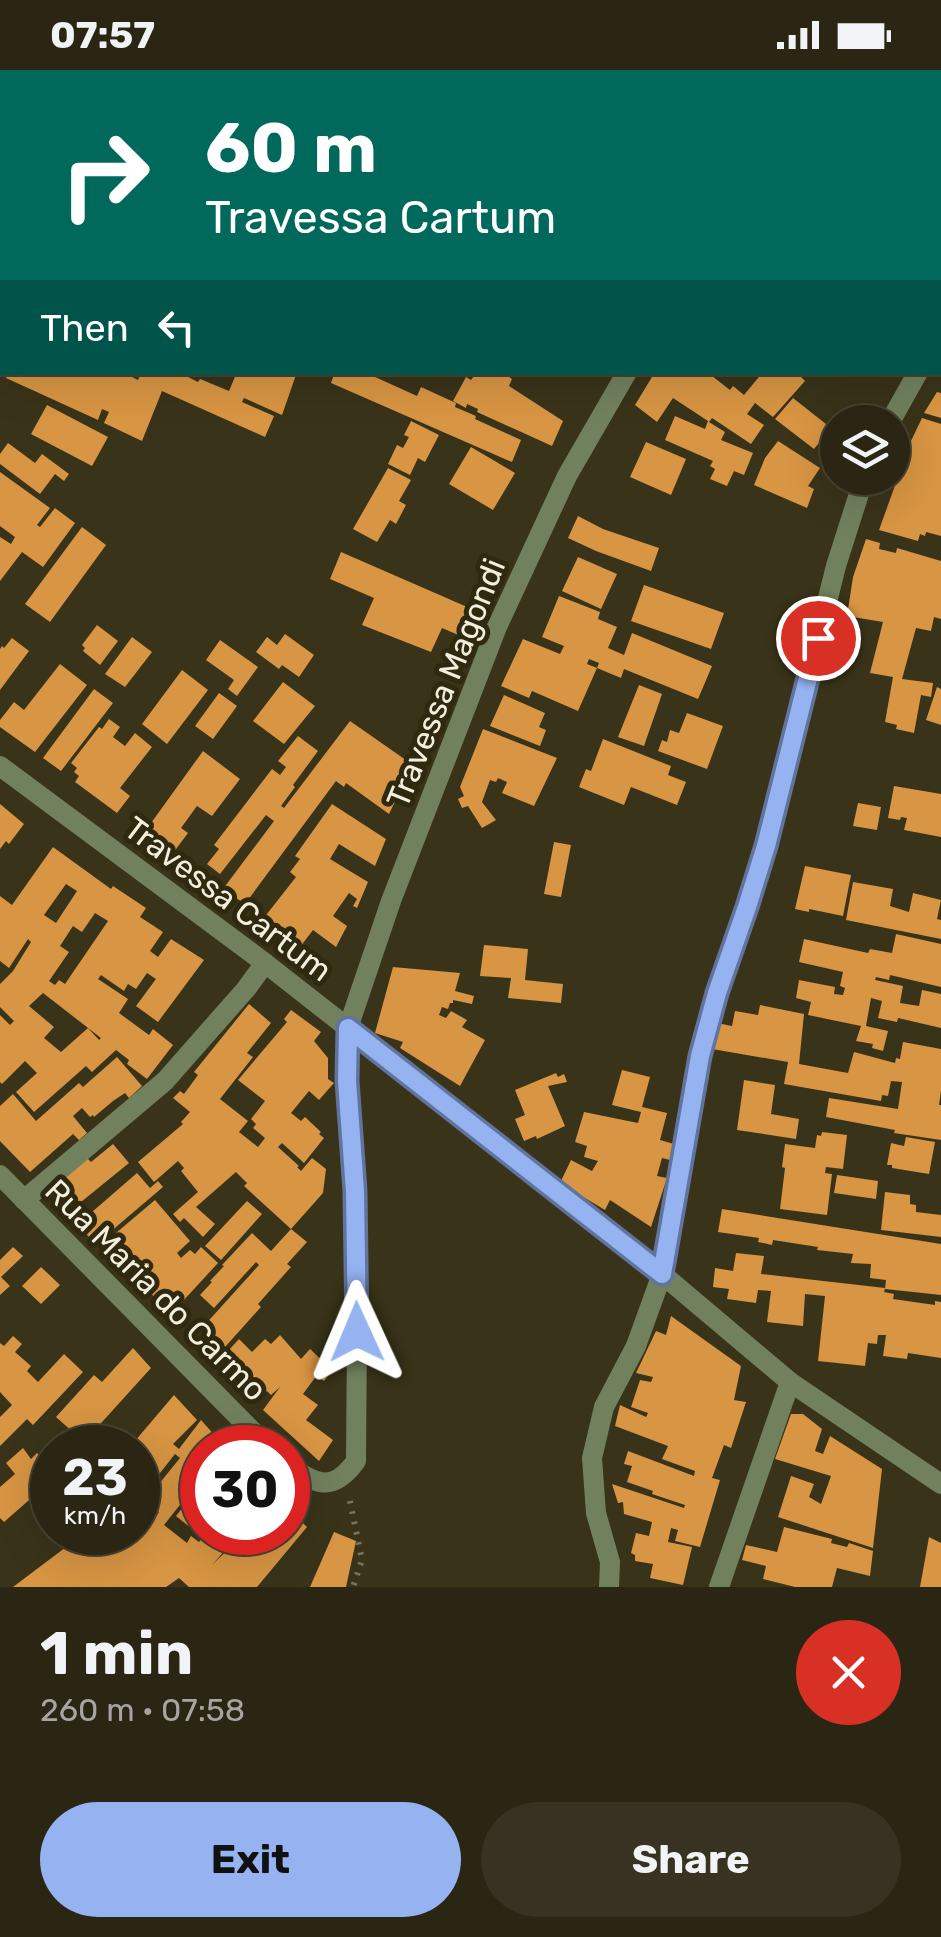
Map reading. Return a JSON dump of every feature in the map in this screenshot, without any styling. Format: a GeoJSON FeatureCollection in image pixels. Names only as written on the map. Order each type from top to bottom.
{"type":"FeatureCollection","features":[{"type":"Feature","properties":{"kind":"street","name":"Travessa Magondi"},"geometry":{"type":"LineString","coordinates":[[348,1028],[391,901],[497,628],[567,476],[625,375]]}},
{"type":"Feature","properties":{"kind":"street"},"geometry":{"type":"LineString","coordinates":[[900,405],[916,375]]}},
{"type":"Feature","properties":{"kind":"street"},"geometry":{"type":"LineString","coordinates":[[609,1587],[610,1562],[596,1513],[592,1458],[604,1407],[636,1346],[662,1274],[700,1056],[766,846],[836,566],[859,495]]}},
{"type":"Feature","properties":{"kind":"street","name":"Travessa Cartum"},"geometry":{"type":"LineString","coordinates":[[0,766],[265,963],[662,1274],[790,1382],[941,1484]]}},
{"type":"Feature","properties":{"kind":"street"},"geometry":{"type":"LineString","coordinates":[[24,1200],[165,1081],[265,963]]}},
{"type":"Feature","properties":{"kind":"street"},"geometry":{"type":"LineString","coordinates":[[310,1480],[330,1484],[345,1476],[356,1461],[355,1191],[347,1081],[348,1028]]}},
{"type":"Feature","properties":{"kind":"street","name":"Rua Maria do Carmo"},"geometry":{"type":"LineString","coordinates":[[0,1174],[247,1425]]}},
{"type":"Feature","properties":{"kind":"street"},"geometry":{"type":"LineString","coordinates":[[720,1587],[790,1382]]}},
{"type":"Feature","properties":{"kind":"path"},"geometry":{"type":"LineString","coordinates":[[345,1476],[362,1560],[353,1587]]}},
{"type":"Feature","properties":{"kind":"building"},"geometry":{"type":"Polygon","coordinates":[[[128,375],[138,380],[140,375],[184,375],[229,391],[236,375],[296,375],[282,415],[244,398],[242,402],[274,416],[265,437],[162,391],[142,441],[104,423],[109,412],[102,409],[98,420],[6,378],[128,375]]]}},
{"type":"Feature","properties":{"kind":"building"},"geometry":{"type":"Polygon","coordinates":[[[334,375],[371,375],[417,396],[421,387],[521,440],[512,462],[331,383],[334,375]]]}},
{"type":"Feature","properties":{"kind":"building"},"geometry":{"type":"Polygon","coordinates":[[[475,375],[506,375],[512,379],[509,386],[563,421],[552,446],[467,404],[466,408],[453,401],[466,377],[471,380],[475,375]]]}},
{"type":"Feature","properties":{"kind":"building"},"geometry":{"type":"Polygon","coordinates":[[[653,375],[711,375],[744,395],[761,375],[799,375],[805,381],[773,417],[755,403],[747,414],[764,425],[751,444],[712,418],[709,422],[725,432],[721,440],[753,453],[744,475],[734,471],[727,486],[710,479],[715,469],[710,466],[713,461],[665,440],[675,416],[705,429],[708,421],[673,398],[657,422],[635,405],[653,375]]]}},
{"type":"Feature","properties":{"kind":"building"},"geometry":{"type":"Polygon","coordinates":[[[937,392],[941,393],[941,418],[924,413],[937,392]]]}},
{"type":"Feature","properties":{"kind":"building"},"geometry":{"type":"Polygon","coordinates":[[[793,398],[820,419],[820,442],[814,449],[775,419],[793,398]]]}},
{"type":"Feature","properties":{"kind":"building"},"geometry":{"type":"Polygon","coordinates":[[[47,405],[108,437],[92,466],[31,434],[47,405]]]}},
{"type":"Feature","properties":{"kind":"building"},"geometry":{"type":"Polygon","coordinates":[[[922,418],[941,424],[941,536],[926,532],[925,536],[920,534],[918,541],[879,530],[892,495],[910,495],[911,441],[922,418]]]}},
{"type":"Feature","properties":{"kind":"building"},"geometry":{"type":"Polygon","coordinates":[[[411,421],[439,435],[425,462],[418,458],[410,475],[388,464],[397,445],[403,448],[409,437],[404,435],[411,421]]]}},
{"type":"Feature","properties":{"kind":"building"},"geometry":{"type":"Polygon","coordinates":[[[778,441],[820,468],[808,486],[814,489],[807,508],[754,485],[765,458],[778,441]]]}},
{"type":"Feature","properties":{"kind":"building"},"geometry":{"type":"Polygon","coordinates":[[[646,442],[686,459],[671,495],[630,477],[646,442]]]}},
{"type":"Feature","properties":{"kind":"building"},"geometry":{"type":"Polygon","coordinates":[[[8,443],[35,463],[42,454],[69,474],[64,481],[55,474],[40,494],[0,464],[0,454],[8,443]]]}},
{"type":"Feature","properties":{"kind":"building"},"geometry":{"type":"Polygon","coordinates":[[[471,447],[515,473],[493,510],[449,484],[471,447]]]}},
{"type":"Feature","properties":{"kind":"building"},"geometry":{"type":"Polygon","coordinates":[[[388,468],[411,480],[399,501],[406,505],[396,524],[390,520],[377,542],[353,529],[388,468]]]}},
{"type":"Feature","properties":{"kind":"building"},"geometry":{"type":"Polygon","coordinates":[[[0,472],[50,508],[37,525],[40,527],[55,508],[75,523],[43,567],[22,552],[0,581],[0,537],[11,544],[15,537],[0,526],[0,472]]]}},
{"type":"Feature","properties":{"kind":"building"},"geometry":{"type":"Polygon","coordinates":[[[578,516],[659,548],[651,571],[568,538],[578,516]]]}},
{"type":"Feature","properties":{"kind":"building"},"geometry":{"type":"Polygon","coordinates":[[[82,527],[106,545],[50,622],[25,604],[82,527]]]}},
{"type":"Feature","properties":{"kind":"building"},"geometry":{"type":"Polygon","coordinates":[[[866,539],[880,543],[879,549],[896,553],[897,548],[941,561],[941,619],[934,617],[931,631],[916,628],[902,679],[933,683],[931,697],[921,695],[914,733],[885,722],[893,677],[870,673],[883,622],[847,616],[853,577],[866,539]]]}},
{"type":"Feature","properties":{"kind":"building"},"geometry":{"type":"Polygon","coordinates":[[[341,552],[481,613],[470,640],[442,628],[431,652],[362,625],[374,598],[330,579],[341,552]]]}},
{"type":"Feature","properties":{"kind":"building"},"geometry":{"type":"Polygon","coordinates":[[[578,557],[617,574],[601,609],[562,591],[578,557]]]}},
{"type":"Feature","properties":{"kind":"building"},"geometry":{"type":"Polygon","coordinates":[[[644,585],[724,613],[711,649],[631,621],[644,585]]]}},
{"type":"Feature","properties":{"kind":"building"},"geometry":{"type":"Polygon","coordinates":[[[559,596],[600,612],[598,619],[617,627],[608,648],[624,655],[632,633],[712,666],[698,699],[624,669],[621,678],[597,668],[578,711],[532,691],[529,698],[501,686],[523,639],[560,654],[564,646],[542,637],[559,596]]]}},
{"type":"Feature","properties":{"kind":"building"},"geometry":{"type":"Polygon","coordinates":[[[97,625],[118,641],[100,665],[83,651],[82,645],[97,625]]]}},
{"type":"Feature","properties":{"kind":"building"},"geometry":{"type":"Polygon","coordinates":[[[285,634],[314,655],[299,677],[282,665],[279,669],[256,652],[267,637],[277,645],[285,634]]]}},
{"type":"Feature","properties":{"kind":"building"},"geometry":{"type":"Polygon","coordinates":[[[132,637],[152,652],[125,687],[105,674],[132,637]]]}},
{"type":"Feature","properties":{"kind":"building"},"geometry":{"type":"Polygon","coordinates":[[[12,638],[29,651],[0,690],[0,649],[12,638]]]}},
{"type":"Feature","properties":{"kind":"building"},"geometry":{"type":"Polygon","coordinates":[[[220,640],[258,667],[237,696],[228,689],[234,680],[206,660],[220,640]]]}},
{"type":"Feature","properties":{"kind":"building"},"geometry":{"type":"Polygon","coordinates":[[[60,664],[87,685],[35,752],[0,727],[0,720],[14,702],[24,710],[60,664]]]}},
{"type":"Feature","properties":{"kind":"building"},"geometry":{"type":"Polygon","coordinates":[[[182,670],[208,690],[167,744],[142,724],[182,670]]]}},
{"type":"Feature","properties":{"kind":"building"},"geometry":{"type":"Polygon","coordinates":[[[283,682],[315,706],[284,744],[253,721],[283,682]]]}},
{"type":"Feature","properties":{"kind":"building"},"geometry":{"type":"Polygon","coordinates":[[[639,685],[662,694],[644,746],[618,737],[639,685]]]}},
{"type":"Feature","properties":{"kind":"building"},"geometry":{"type":"Polygon","coordinates":[[[937,687],[941,689],[941,725],[926,720],[937,687]]]}},
{"type":"Feature","properties":{"kind":"building"},"geometry":{"type":"Polygon","coordinates":[[[94,689],[113,703],[61,771],[43,758],[94,689]]]}},
{"type":"Feature","properties":{"kind":"building"},"geometry":{"type":"Polygon","coordinates":[[[219,693],[237,706],[213,739],[195,726],[219,693]]]}},
{"type":"Feature","properties":{"kind":"building"},"geometry":{"type":"Polygon","coordinates":[[[504,695],[545,713],[539,727],[546,730],[540,746],[490,726],[504,695]]]}},
{"type":"Feature","properties":{"kind":"building"},"geometry":{"type":"Polygon","coordinates":[[[687,713],[723,726],[707,769],[658,751],[662,740],[667,742],[670,730],[679,733],[687,713]]]}},
{"type":"Feature","properties":{"kind":"building"},"geometry":{"type":"Polygon","coordinates":[[[109,719],[120,727],[113,737],[125,746],[135,733],[152,747],[120,788],[130,796],[117,813],[75,782],[79,776],[71,763],[109,719]]]}},
{"type":"Feature","properties":{"kind":"building"},"geometry":{"type":"Polygon","coordinates":[[[350,721],[413,765],[389,814],[346,783],[344,787],[336,781],[245,904],[223,889],[274,821],[266,815],[220,874],[207,864],[219,849],[214,845],[272,769],[280,775],[286,767],[278,761],[298,736],[318,751],[293,785],[281,806],[284,808],[350,721]]]}},
{"type":"Feature","properties":{"kind":"building"},"geometry":{"type":"Polygon","coordinates":[[[483,729],[557,758],[534,806],[502,793],[507,782],[490,780],[482,802],[496,820],[482,828],[468,806],[462,808],[458,799],[464,796],[460,787],[483,729]]]}},
{"type":"Feature","properties":{"kind":"building"},"geometry":{"type":"Polygon","coordinates":[[[603,739],[671,766],[668,775],[686,782],[677,805],[631,787],[624,805],[579,787],[586,769],[591,771],[603,739]]]}},
{"type":"Feature","properties":{"kind":"building"},"geometry":{"type":"Polygon","coordinates":[[[203,751],[240,779],[212,816],[197,806],[181,828],[188,833],[173,853],[146,830],[203,751]]]}},
{"type":"Feature","properties":{"kind":"building"},"geometry":{"type":"Polygon","coordinates":[[[894,786],[941,794],[941,837],[904,830],[907,818],[888,818],[894,786]]]}},
{"type":"Feature","properties":{"kind":"building"},"geometry":{"type":"Polygon","coordinates":[[[858,803],[881,807],[877,830],[853,826],[858,803]]]}},
{"type":"Feature","properties":{"kind":"building"},"geometry":{"type":"Polygon","coordinates":[[[0,804],[24,824],[9,844],[6,841],[0,849],[0,804]]]}},
{"type":"Feature","properties":{"kind":"building"},"geometry":{"type":"Polygon","coordinates":[[[332,804],[386,839],[375,866],[339,844],[330,859],[368,882],[357,908],[353,906],[357,899],[349,893],[333,916],[347,926],[336,947],[313,930],[300,947],[263,919],[296,877],[290,872],[300,859],[295,856],[332,804]]]}},
{"type":"Feature","properties":{"kind":"building"},"geometry":{"type":"Polygon","coordinates":[[[554,842],[571,845],[561,897],[544,894],[554,842]]]}},
{"type":"Feature","properties":{"kind":"building"},"geometry":{"type":"Polygon","coordinates":[[[53,847],[111,889],[113,886],[146,908],[140,917],[163,932],[150,951],[158,957],[171,939],[204,960],[158,1022],[136,1006],[156,979],[147,973],[136,989],[128,984],[124,991],[101,975],[98,979],[128,999],[119,1013],[149,1035],[153,1029],[173,1045],[147,1079],[116,1050],[92,1072],[86,1066],[34,1112],[16,1092],[37,1073],[25,1061],[0,1082],[0,1015],[10,1025],[14,1021],[0,1007],[0,984],[31,942],[28,939],[9,968],[0,961],[0,896],[12,905],[53,847]],[[66,884],[44,915],[56,923],[77,891],[66,884]],[[95,913],[82,932],[73,926],[60,946],[69,952],[49,981],[55,985],[59,980],[65,984],[108,921],[95,913]],[[43,993],[29,1006],[54,1027],[44,1038],[61,1052],[88,1028],[101,1038],[43,993]]]}},
{"type":"Feature","properties":{"kind":"building"},"geometry":{"type":"Polygon","coordinates":[[[805,866],[851,875],[843,916],[795,909],[805,866]]]}},
{"type":"Feature","properties":{"kind":"building"},"geometry":{"type":"Polygon","coordinates":[[[853,882],[893,889],[890,906],[909,912],[913,893],[941,900],[937,919],[941,920],[941,939],[846,920],[853,882]]]}},
{"type":"Feature","properties":{"kind":"building"},"geometry":{"type":"Polygon","coordinates":[[[896,934],[941,944],[941,987],[890,975],[889,980],[875,980],[903,986],[900,1003],[919,1006],[922,990],[941,994],[941,1028],[898,1018],[897,1022],[878,1018],[882,1001],[871,998],[866,1026],[888,1031],[883,1051],[872,1048],[873,1044],[856,1041],[861,1026],[808,1015],[811,1002],[796,998],[799,980],[835,987],[834,994],[843,995],[845,988],[840,986],[843,972],[799,962],[804,939],[868,953],[870,949],[892,953],[896,934]]]}},
{"type":"Feature","properties":{"kind":"building"},"geometry":{"type":"Polygon","coordinates":[[[484,945],[528,949],[525,980],[563,984],[561,1003],[508,998],[511,978],[480,976],[484,945]]]}},
{"type":"Feature","properties":{"kind":"building"},"geometry":{"type":"Polygon","coordinates":[[[393,967],[460,973],[455,991],[474,996],[472,1004],[453,1000],[448,1009],[442,1007],[439,1015],[446,1018],[451,1011],[467,1020],[462,1027],[485,1040],[460,1086],[400,1048],[403,1042],[375,1033],[393,967]]]}},
{"type":"Feature","properties":{"kind":"building"},"geometry":{"type":"Polygon","coordinates":[[[249,1004],[271,1023],[247,1053],[253,1057],[220,1099],[248,1121],[239,1132],[258,1147],[265,1138],[253,1128],[256,1124],[251,1119],[265,1101],[238,1080],[287,1022],[284,1019],[291,1010],[321,1032],[314,1041],[328,1058],[328,1079],[334,1083],[319,1100],[309,1091],[291,1113],[301,1121],[305,1117],[324,1138],[304,1163],[282,1143],[278,1147],[301,1171],[312,1158],[326,1169],[323,1193],[291,1229],[244,1186],[247,1183],[236,1172],[196,1207],[215,1224],[203,1237],[184,1218],[180,1222],[173,1214],[198,1192],[178,1161],[154,1182],[138,1162],[183,1124],[190,1112],[173,1098],[180,1091],[184,1094],[198,1075],[194,1072],[249,1004]]]}},
{"type":"Feature","properties":{"kind":"building"},"geometry":{"type":"Polygon","coordinates":[[[760,1005],[804,1014],[799,1064],[848,1073],[854,1052],[895,1063],[896,1058],[900,1059],[903,1042],[941,1049],[941,1140],[826,1117],[829,1098],[898,1109],[902,1082],[891,1081],[888,1096],[882,1095],[881,1101],[784,1084],[788,1062],[712,1049],[717,1023],[732,1026],[735,1011],[758,1015],[760,1005]]]}},
{"type":"Feature","properties":{"kind":"building"},"geometry":{"type":"Polygon","coordinates":[[[117,1057],[142,1086],[129,1098],[125,1093],[94,1117],[82,1108],[73,1116],[87,1133],[79,1140],[73,1134],[30,1172],[0,1141],[0,1106],[13,1094],[36,1121],[79,1083],[83,1087],[117,1057]]]}},
{"type":"Feature","properties":{"kind":"building"},"geometry":{"type":"Polygon","coordinates":[[[622,1070],[650,1077],[642,1107],[667,1113],[660,1140],[674,1144],[670,1160],[662,1158],[657,1176],[667,1178],[651,1227],[610,1200],[605,1210],[560,1183],[571,1160],[592,1171],[598,1161],[584,1157],[587,1146],[575,1142],[584,1112],[638,1123],[641,1112],[612,1105],[622,1070]]]}},
{"type":"Feature","properties":{"kind":"building"},"geometry":{"type":"Polygon","coordinates":[[[556,1073],[558,1077],[564,1074],[567,1082],[548,1086],[565,1126],[524,1141],[515,1119],[525,1115],[515,1090],[556,1073]]]}},
{"type":"Feature","properties":{"kind":"building"},"geometry":{"type":"Polygon","coordinates":[[[744,1080],[775,1085],[771,1114],[799,1119],[796,1139],[737,1130],[744,1080]]]}},
{"type":"Feature","properties":{"kind":"building"},"geometry":{"type":"Polygon","coordinates":[[[817,1135],[847,1135],[843,1169],[826,1167],[825,1173],[832,1174],[827,1215],[780,1209],[785,1144],[815,1148],[817,1135]]]}},
{"type":"Feature","properties":{"kind":"building"},"geometry":{"type":"Polygon","coordinates":[[[906,1137],[935,1142],[929,1174],[887,1165],[891,1143],[904,1146],[906,1137]]]}},
{"type":"Feature","properties":{"kind":"building"},"geometry":{"type":"Polygon","coordinates":[[[113,1144],[129,1163],[68,1216],[45,1193],[87,1158],[91,1162],[113,1144]]]}},
{"type":"Feature","properties":{"kind":"building"},"geometry":{"type":"Polygon","coordinates":[[[137,1173],[150,1188],[158,1181],[163,1187],[96,1244],[77,1225],[137,1173]]]}},
{"type":"Feature","properties":{"kind":"building"},"geometry":{"type":"Polygon","coordinates":[[[837,1175],[878,1181],[876,1199],[834,1193],[837,1175]]]}},
{"type":"Feature","properties":{"kind":"building"},"geometry":{"type":"Polygon","coordinates":[[[885,1192],[910,1195],[916,1212],[941,1215],[941,1237],[881,1230],[885,1192]]]}},
{"type":"Feature","properties":{"kind":"building"},"geometry":{"type":"Polygon","coordinates":[[[155,1200],[190,1241],[177,1253],[181,1258],[190,1250],[195,1254],[201,1247],[218,1263],[171,1314],[103,1244],[155,1200]]]}},
{"type":"Feature","properties":{"kind":"building"},"geometry":{"type":"Polygon","coordinates":[[[247,1201],[262,1214],[221,1260],[205,1246],[247,1201]]]}},
{"type":"Feature","properties":{"kind":"building"},"geometry":{"type":"Polygon","coordinates":[[[722,1209],[941,1244],[941,1295],[885,1289],[886,1280],[870,1278],[871,1264],[851,1263],[853,1254],[773,1240],[772,1245],[758,1242],[759,1238],[718,1232],[722,1209]]]}},
{"type":"Feature","properties":{"kind":"building"},"geometry":{"type":"Polygon","coordinates":[[[291,1229],[307,1242],[258,1304],[261,1307],[225,1347],[202,1328],[259,1265],[256,1262],[214,1308],[200,1295],[252,1233],[271,1251],[291,1229]]]}},
{"type":"Feature","properties":{"kind":"building"},"geometry":{"type":"Polygon","coordinates":[[[13,1247],[23,1256],[1,1277],[10,1286],[0,1295],[0,1260],[13,1247]]]}},
{"type":"Feature","properties":{"kind":"building"},"geometry":{"type":"Polygon","coordinates":[[[736,1253],[764,1256],[761,1274],[885,1288],[884,1292],[894,1294],[893,1299],[935,1305],[935,1301],[941,1302],[941,1358],[908,1353],[907,1359],[883,1356],[886,1335],[878,1335],[877,1344],[868,1343],[865,1366],[818,1361],[825,1296],[805,1294],[803,1326],[767,1322],[771,1291],[758,1290],[756,1303],[727,1299],[729,1289],[713,1287],[715,1268],[733,1271],[736,1253]]]}},
{"type":"Feature","properties":{"kind":"building"},"geometry":{"type":"Polygon","coordinates":[[[41,1267],[60,1285],[41,1304],[22,1286],[41,1267]]]}},
{"type":"Feature","properties":{"kind":"building"},"geometry":{"type":"Polygon","coordinates":[[[671,1316],[741,1366],[734,1400],[746,1402],[731,1448],[724,1445],[712,1478],[720,1480],[700,1547],[675,1541],[678,1530],[671,1528],[668,1542],[692,1547],[683,1585],[650,1578],[653,1564],[635,1561],[631,1553],[636,1533],[649,1536],[652,1522],[624,1514],[623,1502],[618,1503],[612,1484],[684,1508],[685,1505],[627,1482],[632,1466],[624,1464],[628,1451],[694,1476],[695,1471],[662,1459],[668,1446],[615,1426],[620,1405],[646,1417],[648,1413],[631,1407],[640,1380],[651,1382],[653,1377],[636,1373],[656,1331],[666,1335],[671,1316]]]}},
{"type":"Feature","properties":{"kind":"building"},"geometry":{"type":"Polygon","coordinates":[[[280,1335],[301,1359],[310,1349],[332,1370],[324,1381],[317,1375],[303,1394],[318,1405],[306,1420],[333,1440],[319,1461],[310,1453],[310,1425],[279,1425],[263,1410],[280,1387],[255,1401],[249,1395],[262,1383],[257,1377],[242,1388],[218,1362],[239,1339],[252,1352],[265,1339],[271,1344],[280,1335]]]}},
{"type":"Feature","properties":{"kind":"building"},"geometry":{"type":"Polygon","coordinates":[[[13,1336],[22,1344],[15,1352],[31,1366],[27,1371],[38,1382],[64,1354],[83,1372],[33,1425],[27,1419],[0,1446],[0,1417],[12,1405],[0,1392],[0,1343],[4,1346],[13,1336]]]}},
{"type":"Feature","properties":{"kind":"building"},"geometry":{"type":"Polygon","coordinates":[[[133,1348],[151,1368],[99,1425],[65,1425],[56,1417],[94,1375],[102,1382],[133,1348]]]}},
{"type":"Feature","properties":{"kind":"building"},"geometry":{"type":"Polygon","coordinates":[[[174,1395],[197,1420],[192,1425],[180,1425],[180,1437],[173,1444],[180,1448],[180,1458],[175,1454],[160,1473],[160,1425],[149,1425],[174,1395]]]}},
{"type":"Feature","properties":{"kind":"building"},"geometry":{"type":"Polygon","coordinates":[[[791,1414],[803,1414],[822,1429],[815,1451],[823,1454],[830,1436],[882,1469],[873,1548],[778,1517],[791,1476],[814,1484],[809,1497],[821,1504],[831,1476],[775,1459],[791,1414]]]}},
{"type":"Feature","properties":{"kind":"building"},"geometry":{"type":"Polygon","coordinates":[[[23,1448],[30,1458],[30,1499],[4,1522],[0,1518],[0,1487],[15,1474],[6,1463],[23,1448]]]}},
{"type":"Feature","properties":{"kind":"building"},"geometry":{"type":"Polygon","coordinates":[[[180,1458],[180,1505],[164,1525],[180,1538],[180,1555],[221,1555],[213,1564],[222,1555],[284,1555],[257,1587],[189,1587],[179,1578],[166,1587],[13,1587],[55,1555],[160,1555],[160,1483],[180,1458]]]}},
{"type":"Feature","properties":{"kind":"building"},"geometry":{"type":"Polygon","coordinates":[[[784,1527],[832,1539],[831,1543],[847,1547],[849,1543],[873,1551],[870,1576],[837,1568],[832,1587],[795,1587],[763,1579],[766,1566],[742,1560],[746,1545],[777,1552],[784,1527]]]}},
{"type":"Feature","properties":{"kind":"building"},"geometry":{"type":"Polygon","coordinates":[[[334,1532],[356,1541],[346,1587],[310,1587],[334,1532]]]}},
{"type":"Feature","properties":{"kind":"building"},"geometry":{"type":"Polygon","coordinates":[[[929,1537],[941,1543],[941,1587],[920,1587],[929,1537]]]}},
{"type":"Feature","properties":{"kind":"route"},"geometry":{"type":"LineString","coordinates":[[357,1332],[348,1028],[662,1274],[700,1056],[766,846],[818,638]]}}]}
